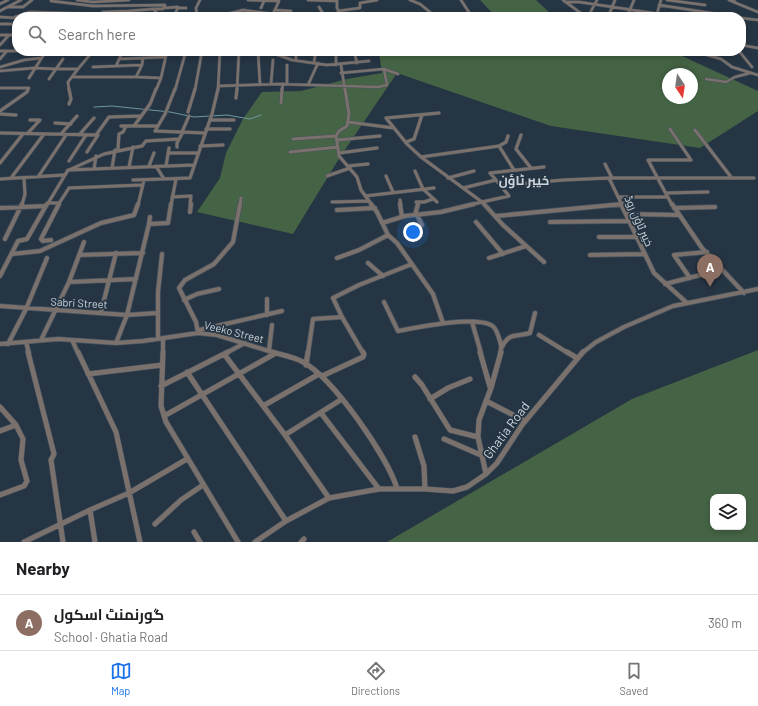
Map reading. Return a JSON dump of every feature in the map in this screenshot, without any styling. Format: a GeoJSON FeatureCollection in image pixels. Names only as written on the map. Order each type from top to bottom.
{"type":"FeatureCollection","features":[{"type":"Feature","properties":{"kind":"street"},"geometry":{"type":"LineString","coordinates":[[0,4],[8,0]]}},
{"type":"Feature","properties":{"kind":"street"},"geometry":{"type":"LineString","coordinates":[[0,11],[21,0]]}},
{"type":"Feature","properties":{"kind":"street"},"geometry":{"type":"LineString","coordinates":[[9,7],[24,7],[32,0]]}},
{"type":"Feature","properties":{"kind":"street"},"geometry":{"type":"LineString","coordinates":[[77,0],[129,0]]}},
{"type":"Feature","properties":{"kind":"street"},"geometry":{"type":"LineString","coordinates":[[196,12],[196,8],[200,0]]}},
{"type":"Feature","properties":{"kind":"street"},"geometry":{"type":"LineString","coordinates":[[248,0],[279,1],[275,10],[291,11]]}},
{"type":"Feature","properties":{"kind":"street"},"geometry":{"type":"LineString","coordinates":[[251,4],[253,0]]}},
{"type":"Feature","properties":{"kind":"street"},"geometry":{"type":"LineString","coordinates":[[308,0],[337,1],[338,12],[360,8],[360,3],[377,0]]}},
{"type":"Feature","properties":{"kind":"street"},"geometry":{"type":"LineString","coordinates":[[410,0],[420,4],[430,12]]}},
{"type":"Feature","properties":{"kind":"street"},"geometry":{"type":"LineString","coordinates":[[461,0],[469,12]]}},
{"type":"Feature","properties":{"kind":"street"},"geometry":{"type":"LineString","coordinates":[[591,11],[597,0]]}},
{"type":"Feature","properties":{"kind":"street"},"geometry":{"type":"LineString","coordinates":[[610,12],[615,0]]}},
{"type":"Feature","properties":{"kind":"street"},"geometry":{"type":"LineString","coordinates":[[630,10],[634,0]]}},
{"type":"Feature","properties":{"kind":"street"},"geometry":{"type":"LineString","coordinates":[[657,12],[661,0]]}},
{"type":"Feature","properties":{"kind":"street"},"geometry":{"type":"LineString","coordinates":[[667,0],[705,5]]}},
{"type":"Feature","properties":{"kind":"street"},"geometry":{"type":"LineString","coordinates":[[728,0],[758,12]]}},
{"type":"Feature","properties":{"kind":"street"},"geometry":{"type":"LineString","coordinates":[[733,0],[736,3]]}},
{"type":"Feature","properties":{"kind":"street"},"geometry":{"type":"LineString","coordinates":[[51,1],[93,6],[161,4],[165,5],[164,8]]}},
{"type":"Feature","properties":{"kind":"street"},"geometry":{"type":"LineString","coordinates":[[65,12],[83,1]]}},
{"type":"Feature","properties":{"kind":"street"},"geometry":{"type":"LineString","coordinates":[[261,8],[264,1]]}},
{"type":"Feature","properties":{"kind":"street"},"geometry":{"type":"LineString","coordinates":[[564,1],[595,4],[644,12]]}},
{"type":"Feature","properties":{"kind":"street"},"geometry":{"type":"LineString","coordinates":[[564,1],[579,12]]}},
{"type":"Feature","properties":{"kind":"street"},"geometry":{"type":"LineString","coordinates":[[659,5],[705,12]]}},
{"type":"Feature","properties":{"kind":"street"},"geometry":{"type":"LineString","coordinates":[[319,7],[322,12]]}},
{"type":"Feature","properties":{"kind":"street"},"geometry":{"type":"LineString","coordinates":[[176,12],[178,8]]}},
{"type":"Feature","properties":{"kind":"street"},"geometry":{"type":"LineString","coordinates":[[103,12],[186,8]]}},
{"type":"Feature","properties":{"kind":"street"},"geometry":{"type":"LineString","coordinates":[[237,12],[243,10],[255,12]]}},
{"type":"Feature","properties":{"kind":"street"},"geometry":{"type":"LineString","coordinates":[[0,17],[12,17]]}},
{"type":"Feature","properties":{"kind":"street"},"geometry":{"type":"LineString","coordinates":[[746,19],[758,20]]}},
{"type":"Feature","properties":{"kind":"street"},"geometry":{"type":"LineString","coordinates":[[0,24],[12,24]]}},
{"type":"Feature","properties":{"kind":"street"},"geometry":{"type":"LineString","coordinates":[[0,35],[9,35]]}},
{"type":"Feature","properties":{"kind":"street"},"geometry":{"type":"LineString","coordinates":[[0,45],[9,35]]}},
{"type":"Feature","properties":{"kind":"street"},"geometry":{"type":"LineString","coordinates":[[746,46],[758,48]]}},
{"type":"Feature","properties":{"kind":"street"},"geometry":{"type":"LineString","coordinates":[[0,52],[12,51]]}},
{"type":"Feature","properties":{"kind":"street"},"geometry":{"type":"LineString","coordinates":[[0,59],[6,52]]}},
{"type":"Feature","properties":{"kind":"street"},"geometry":{"type":"LineString","coordinates":[[69,104],[71,99],[68,82],[89,56]]}},
{"type":"Feature","properties":{"kind":"street"},"geometry":{"type":"LineString","coordinates":[[116,66],[120,56]]}},
{"type":"Feature","properties":{"kind":"street"},"geometry":{"type":"LineString","coordinates":[[185,56],[166,112],[155,131],[182,132],[230,129]]}},
{"type":"Feature","properties":{"kind":"street"},"geometry":{"type":"LineString","coordinates":[[188,112],[197,82],[201,56]]}},
{"type":"Feature","properties":{"kind":"street"},"geometry":{"type":"LineString","coordinates":[[133,180],[190,178],[211,117],[219,86],[220,56]]}},
{"type":"Feature","properties":{"kind":"street"},"geometry":{"type":"LineString","coordinates":[[236,98],[239,56]]}},
{"type":"Feature","properties":{"kind":"street"},"geometry":{"type":"LineString","coordinates":[[258,56],[260,85]]}},
{"type":"Feature","properties":{"kind":"street"},"geometry":{"type":"LineString","coordinates":[[283,56],[296,60],[336,65],[369,61]]}},
{"type":"Feature","properties":{"kind":"street"},"geometry":{"type":"LineString","coordinates":[[308,85],[316,63],[316,56]]}},
{"type":"Feature","properties":{"kind":"street"},"geometry":{"type":"LineString","coordinates":[[336,56],[336,65]]}},
{"type":"Feature","properties":{"kind":"street"},"geometry":{"type":"LineString","coordinates":[[355,56],[357,62]]}},
{"type":"Feature","properties":{"kind":"street"},"geometry":{"type":"LineString","coordinates":[[711,56],[721,59],[734,68],[758,75]]}},
{"type":"Feature","properties":{"kind":"street"},"geometry":{"type":"LineString","coordinates":[[743,56],[752,67]]}},
{"type":"Feature","properties":{"kind":"street"},"geometry":{"type":"LineString","coordinates":[[119,59],[166,57],[161,78],[146,111],[134,126]]}},
{"type":"Feature","properties":{"kind":"street"},"geometry":{"type":"LineString","coordinates":[[0,67],[24,60],[41,58]]}},
{"type":"Feature","properties":{"kind":"street"},"geometry":{"type":"LineString","coordinates":[[29,78],[41,58]]}},
{"type":"Feature","properties":{"kind":"street"},"geometry":{"type":"LineString","coordinates":[[136,77],[142,65],[143,58]]}},
{"type":"Feature","properties":{"kind":"street"},"geometry":{"type":"LineString","coordinates":[[49,79],[63,59]]}},
{"type":"Feature","properties":{"kind":"street"},"geometry":{"type":"LineString","coordinates":[[271,84],[273,60]]}},
{"type":"Feature","properties":{"kind":"street"},"geometry":{"type":"LineString","coordinates":[[93,67],[142,65]]}},
{"type":"Feature","properties":{"kind":"street"},"geometry":{"type":"LineString","coordinates":[[287,65],[287,84]]}},
{"type":"Feature","properties":{"kind":"street"},"geometry":{"type":"LineString","coordinates":[[341,65],[341,73],[349,114],[347,126],[339,131],[336,136],[339,156],[357,177],[361,190],[375,208],[388,235],[412,264],[433,294],[443,323]]}},
{"type":"Feature","properties":{"kind":"street"},"geometry":{"type":"LineString","coordinates":[[0,71],[34,68],[78,69]]}},
{"type":"Feature","properties":{"kind":"street"},"geometry":{"type":"LineString","coordinates":[[219,86],[287,84],[374,87],[387,85],[384,69]]}},
{"type":"Feature","properties":{"kind":"street"},"geometry":{"type":"LineString","coordinates":[[341,73],[384,69],[398,74]]}},
{"type":"Feature","properties":{"kind":"street"},"geometry":{"type":"LineString","coordinates":[[706,79],[726,82],[735,77],[751,73]]}},
{"type":"Feature","properties":{"kind":"street"},"geometry":{"type":"LineString","coordinates":[[72,77],[161,78]]}},
{"type":"Feature","properties":{"kind":"street"},"geometry":{"type":"LineString","coordinates":[[281,104],[280,93],[283,84]]}},
{"type":"Feature","properties":{"kind":"street"},"geometry":{"type":"LineString","coordinates":[[0,88],[29,88],[27,92],[0,111]]}},
{"type":"Feature","properties":{"kind":"street"},"geometry":{"type":"LineString","coordinates":[[439,113],[386,118],[421,157],[482,202],[503,225],[544,262]]}},
{"type":"Feature","properties":{"kind":"street"},"geometry":{"type":"LineString","coordinates":[[0,114],[16,115]]}},
{"type":"Feature","properties":{"kind":"street"},"geometry":{"type":"LineString","coordinates":[[406,142],[414,139],[422,115]]}},
{"type":"Feature","properties":{"kind":"street"},"geometry":{"type":"LineString","coordinates":[[61,134],[77,116]]}},
{"type":"Feature","properties":{"kind":"street"},"geometry":{"type":"LineString","coordinates":[[87,152],[98,135],[96,135],[109,117],[141,116]]}},
{"type":"Feature","properties":{"kind":"street"},"geometry":{"type":"LineString","coordinates":[[177,148],[189,116]]}},
{"type":"Feature","properties":{"kind":"street"},"geometry":{"type":"LineString","coordinates":[[211,117],[234,120]]}},
{"type":"Feature","properties":{"kind":"street"},"geometry":{"type":"LineString","coordinates":[[79,135],[94,118]]}},
{"type":"Feature","properties":{"kind":"street"},"geometry":{"type":"LineString","coordinates":[[0,163],[25,134],[40,120],[30,120]]}},
{"type":"Feature","properties":{"kind":"street"},"geometry":{"type":"LineString","coordinates":[[348,122],[394,128]]}},
{"type":"Feature","properties":{"kind":"street"},"geometry":{"type":"LineString","coordinates":[[55,123],[71,124]]}},
{"type":"Feature","properties":{"kind":"street"},"geometry":{"type":"LineString","coordinates":[[121,126],[158,126]]}},
{"type":"Feature","properties":{"kind":"street"},"geometry":{"type":"LineString","coordinates":[[112,168],[119,134],[123,132],[126,126]]}},
{"type":"Feature","properties":{"kind":"street"},"geometry":{"type":"LineString","coordinates":[[670,129],[691,160],[648,160],[656,178],[674,208],[720,270],[744,293]]}},
{"type":"Feature","properties":{"kind":"street"},"geometry":{"type":"LineString","coordinates":[[695,130],[731,177]]}},
{"type":"Feature","properties":{"kind":"street"},"geometry":{"type":"LineString","coordinates":[[0,134],[96,135]]}},
{"type":"Feature","properties":{"kind":"street"},"geometry":{"type":"LineString","coordinates":[[11,178],[44,134]]}},
{"type":"Feature","properties":{"kind":"street"},"geometry":{"type":"LineString","coordinates":[[38,177],[66,135]]}},
{"type":"Feature","properties":{"kind":"street"},"geometry":{"type":"LineString","coordinates":[[68,161],[86,135]]}},
{"type":"Feature","properties":{"kind":"street"},"geometry":{"type":"LineString","coordinates":[[521,135],[516,149],[531,168]]}},
{"type":"Feature","properties":{"kind":"street"},"geometry":{"type":"LineString","coordinates":[[293,139],[336,136]]}},
{"type":"Feature","properties":{"kind":"street"},"geometry":{"type":"LineString","coordinates":[[337,140],[380,136]]}},
{"type":"Feature","properties":{"kind":"street"},"geometry":{"type":"LineString","coordinates":[[421,157],[498,146],[506,142],[508,136]]}},
{"type":"Feature","properties":{"kind":"street"},"geometry":{"type":"LineString","coordinates":[[0,276],[18,242],[27,239],[68,170],[96,156],[117,149],[142,146],[146,141],[180,139]]}},
{"type":"Feature","properties":{"kind":"street"},"geometry":{"type":"LineString","coordinates":[[200,146],[223,145]]}},
{"type":"Feature","properties":{"kind":"street"},"geometry":{"type":"LineString","coordinates":[[498,146],[514,170]]}},
{"type":"Feature","properties":{"kind":"street"},"geometry":{"type":"LineString","coordinates":[[129,168],[133,147]]}},
{"type":"Feature","properties":{"kind":"street"},"geometry":{"type":"LineString","coordinates":[[290,152],[338,147]]}},
{"type":"Feature","properties":{"kind":"street"},"geometry":{"type":"LineString","coordinates":[[166,166],[169,148]]}},
{"type":"Feature","properties":{"kind":"street"},"geometry":{"type":"LineString","coordinates":[[339,153],[376,148]]}},
{"type":"Feature","properties":{"kind":"street"},"geometry":{"type":"LineString","coordinates":[[149,166],[154,153]]}},
{"type":"Feature","properties":{"kind":"street"},"geometry":{"type":"LineString","coordinates":[[168,153],[198,153]]}},
{"type":"Feature","properties":{"kind":"street"},"geometry":{"type":"LineString","coordinates":[[94,169],[96,156]]}},
{"type":"Feature","properties":{"kind":"street"},"geometry":{"type":"LineString","coordinates":[[327,176],[349,167],[368,164]]}},
{"type":"Feature","properties":{"kind":"street","name":"خیبر ٹاؤن روڈ"},"geometry":{"type":"LineString","coordinates":[[604,164],[623,204],[636,237],[654,273],[687,302]]}},
{"type":"Feature","properties":{"kind":"street"},"geometry":{"type":"LineString","coordinates":[[68,170],[194,165]]}},
{"type":"Feature","properties":{"kind":"street"},"geometry":{"type":"LineString","coordinates":[[156,166],[164,180]]}},
{"type":"Feature","properties":{"kind":"street"},"geometry":{"type":"LineString","coordinates":[[382,223],[402,217],[441,212],[509,196],[490,173],[544,167]]}},
{"type":"Feature","properties":{"kind":"street"},"geometry":{"type":"LineString","coordinates":[[416,171],[423,189],[437,202]]}},
{"type":"Feature","properties":{"kind":"street"},"geometry":{"type":"LineString","coordinates":[[448,178],[474,171]]}},
{"type":"Feature","properties":{"kind":"street"},"geometry":{"type":"LineString","coordinates":[[0,179],[64,175]]}},
{"type":"Feature","properties":{"kind":"street"},"geometry":{"type":"LineString","coordinates":[[386,176],[393,192]]}},
{"type":"Feature","properties":{"kind":"street"},"geometry":{"type":"LineString","coordinates":[[5,239],[21,207],[26,190],[24,178]]}},
{"type":"Feature","properties":{"kind":"street"},"geometry":{"type":"LineString","coordinates":[[501,186],[563,180],[610,178],[754,178]]}},
{"type":"Feature","properties":{"kind":"street"},"geometry":{"type":"LineString","coordinates":[[149,224],[168,223],[176,179]]}},
{"type":"Feature","properties":{"kind":"street"},"geometry":{"type":"LineString","coordinates":[[12,254],[40,251],[101,223],[134,215],[136,213],[144,180]]}},
{"type":"Feature","properties":{"kind":"street"},"geometry":{"type":"LineString","coordinates":[[463,188],[496,180]]}},
{"type":"Feature","properties":{"kind":"street"},"geometry":{"type":"LineString","coordinates":[[51,240],[43,241],[41,239],[69,188],[142,185]]}},
{"type":"Feature","properties":{"kind":"street"},"geometry":{"type":"LineString","coordinates":[[365,196],[434,188]]}},
{"type":"Feature","properties":{"kind":"street"},"geometry":{"type":"LineString","coordinates":[[619,197],[708,192]]}},
{"type":"Feature","properties":{"kind":"street"},"geometry":{"type":"LineString","coordinates":[[172,197],[191,196],[190,212]]}},
{"type":"Feature","properties":{"kind":"street"},"geometry":{"type":"LineString","coordinates":[[241,198],[233,242],[214,264],[183,282],[179,288],[192,313],[198,331],[282,311]]}},
{"type":"Feature","properties":{"kind":"street"},"geometry":{"type":"LineString","coordinates":[[422,225],[416,215],[417,202],[433,199]]}},
{"type":"Feature","properties":{"kind":"street"},"geometry":{"type":"LineString","coordinates":[[400,200],[402,217]]}},
{"type":"Feature","properties":{"kind":"street"},"geometry":{"type":"LineString","coordinates":[[332,202],[369,201]]}},
{"type":"Feature","properties":{"kind":"street"},"geometry":{"type":"LineString","coordinates":[[0,208],[60,203]]}},
{"type":"Feature","properties":{"kind":"street"},"geometry":{"type":"LineString","coordinates":[[496,216],[623,204]]}},
{"type":"Feature","properties":{"kind":"street"},"geometry":{"type":"LineString","coordinates":[[674,208],[715,207]]}},
{"type":"Feature","properties":{"kind":"street"},"geometry":{"type":"LineString","coordinates":[[337,210],[375,208]]}},
{"type":"Feature","properties":{"kind":"street"},"geometry":{"type":"LineString","coordinates":[[627,214],[679,215]]}},
{"type":"Feature","properties":{"kind":"street"},"geometry":{"type":"LineString","coordinates":[[116,343],[127,315],[143,253],[150,217]]}},
{"type":"Feature","properties":{"kind":"street"},"geometry":{"type":"LineString","coordinates":[[550,222],[630,221]]}},
{"type":"Feature","properties":{"kind":"street"},"geometry":{"type":"LineString","coordinates":[[476,222],[503,254]]}},
{"type":"Feature","properties":{"kind":"street"},"geometry":{"type":"LineString","coordinates":[[337,258],[359,250],[388,235]]}},
{"type":"Feature","properties":{"kind":"street"},"geometry":{"type":"LineString","coordinates":[[599,237],[636,237]]}},
{"type":"Feature","properties":{"kind":"street"},"geometry":{"type":"LineString","coordinates":[[41,340],[70,282],[84,242]]}},
{"type":"Feature","properties":{"kind":"street"},"geometry":{"type":"LineString","coordinates":[[489,258],[526,246]]}},
{"type":"Feature","properties":{"kind":"street"},"geometry":{"type":"LineString","coordinates":[[690,278],[674,255],[708,252]]}},
{"type":"Feature","properties":{"kind":"street"},"geometry":{"type":"LineString","coordinates":[[101,312],[116,253]]}},
{"type":"Feature","properties":{"kind":"street"},"geometry":{"type":"LineString","coordinates":[[79,255],[143,253]]}},
{"type":"Feature","properties":{"kind":"street"},"geometry":{"type":"LineString","coordinates":[[162,254],[157,313],[162,365],[161,406],[164,416],[187,458],[238,542]]}},
{"type":"Feature","properties":{"kind":"street"},"geometry":{"type":"LineString","coordinates":[[590,255],[645,254]]}},
{"type":"Feature","properties":{"kind":"street"},"geometry":{"type":"LineString","coordinates":[[8,344],[26,309],[47,258]]}},
{"type":"Feature","properties":{"kind":"street"},"geometry":{"type":"LineString","coordinates":[[368,263],[383,276]]}},
{"type":"Feature","properties":{"kind":"street"},"geometry":{"type":"LineString","coordinates":[[263,406],[320,375],[363,357],[364,354],[342,317],[333,298],[412,264]]}},
{"type":"Feature","properties":{"kind":"street"},"geometry":{"type":"LineString","coordinates":[[665,284],[720,270]]}},
{"type":"Feature","properties":{"kind":"street"},"geometry":{"type":"LineString","coordinates":[[70,282],[136,279]]}},
{"type":"Feature","properties":{"kind":"street"},"geometry":{"type":"LineString","coordinates":[[184,300],[197,294],[219,289]]}},
{"type":"Feature","properties":{"kind":"street","name":"Ghatia Road"},"geometry":{"type":"LineString","coordinates":[[255,542],[286,521],[329,498],[379,489],[397,488],[453,491],[467,487],[486,474],[497,463],[526,421],[577,358],[596,342],[624,327],[673,306],[758,289]]}},
{"type":"Feature","properties":{"kind":"street"},"geometry":{"type":"LineString","coordinates":[[267,298],[268,315]]}},
{"type":"Feature","properties":{"kind":"street"},"geometry":{"type":"LineString","coordinates":[[384,302],[398,331],[443,323],[472,322],[491,325],[496,330],[502,348]]}},
{"type":"Feature","properties":{"kind":"street","name":"Sabri Street"},"geometry":{"type":"LineString","coordinates":[[0,306],[127,315],[157,313]]}},
{"type":"Feature","properties":{"kind":"street"},"geometry":{"type":"LineString","coordinates":[[486,474],[478,437],[479,420],[491,388],[505,340],[512,335],[530,333],[535,313]]}},
{"type":"Feature","properties":{"kind":"street"},"geometry":{"type":"LineString","coordinates":[[306,365],[313,319],[342,317]]}},
{"type":"Feature","properties":{"kind":"street"},"geometry":{"type":"LineString","coordinates":[[472,322],[491,388]]}},
{"type":"Feature","properties":{"kind":"street"},"geometry":{"type":"LineString","coordinates":[[269,350],[272,325]]}},
{"type":"Feature","properties":{"kind":"street","name":"Veeko Street"},"geometry":{"type":"LineString","coordinates":[[0,344],[41,340],[72,340],[116,343],[160,338],[198,331],[269,350],[306,365],[320,375],[342,399],[383,457],[397,488]]}},
{"type":"Feature","properties":{"kind":"street"},"geometry":{"type":"LineString","coordinates":[[539,335],[577,358]]}},
{"type":"Feature","properties":{"kind":"street"},"geometry":{"type":"LineString","coordinates":[[72,340],[116,432],[140,542]]}},
{"type":"Feature","properties":{"kind":"street"},"geometry":{"type":"LineString","coordinates":[[26,342],[54,454],[51,460],[63,542]]}},
{"type":"Feature","properties":{"kind":"street"},"geometry":{"type":"LineString","coordinates":[[161,386],[246,343]]}},
{"type":"Feature","properties":{"kind":"street"},"geometry":{"type":"LineString","coordinates":[[164,416],[276,353]]}},
{"type":"Feature","properties":{"kind":"street"},"geometry":{"type":"LineString","coordinates":[[224,354],[285,435],[329,498]]}},
{"type":"Feature","properties":{"kind":"street"},"geometry":{"type":"LineString","coordinates":[[88,374],[162,365]]}},
{"type":"Feature","properties":{"kind":"street"},"geometry":{"type":"LineString","coordinates":[[187,372],[286,521]]}},
{"type":"Feature","properties":{"kind":"street"},"geometry":{"type":"LineString","coordinates":[[415,377],[422,385],[446,427],[450,430],[478,437]]}},
{"type":"Feature","properties":{"kind":"street"},"geometry":{"type":"LineString","coordinates":[[430,400],[448,388],[470,379]]}},
{"type":"Feature","properties":{"kind":"street"},"geometry":{"type":"LineString","coordinates":[[285,435],[342,399]]}},
{"type":"Feature","properties":{"kind":"street"},"geometry":{"type":"LineString","coordinates":[[486,401],[526,421]]}},
{"type":"Feature","properties":{"kind":"street"},"geometry":{"type":"LineString","coordinates":[[0,407],[16,425],[23,439],[20,460],[26,484],[0,495]]}},
{"type":"Feature","properties":{"kind":"street"},"geometry":{"type":"LineString","coordinates":[[321,413],[379,489]]}},
{"type":"Feature","properties":{"kind":"street"},"geometry":{"type":"LineString","coordinates":[[0,431],[16,425]]}},
{"type":"Feature","properties":{"kind":"street"},"geometry":{"type":"LineString","coordinates":[[415,438],[424,466],[426,489]]}},
{"type":"Feature","properties":{"kind":"street"},"geometry":{"type":"LineString","coordinates":[[444,439],[483,456]]}},
{"type":"Feature","properties":{"kind":"street"},"geometry":{"type":"LineString","coordinates":[[24,542],[129,493],[187,458]]}},
{"type":"Feature","properties":{"kind":"street"},"geometry":{"type":"LineString","coordinates":[[155,524],[181,500],[203,485]]}},
{"type":"Feature","properties":{"kind":"street"},"geometry":{"type":"LineString","coordinates":[[90,510],[95,542]]}},
{"type":"Feature","properties":{"kind":"street"},"geometry":{"type":"LineString","coordinates":[[194,532],[200,542]]}},
{"type":"Feature","properties":{"kind":"green space"},"geometry":{"type":"Polygon","coordinates":[[[480,0],[536,0],[549,12],[491,12],[480,0]]]}},
{"type":"Feature","properties":{"kind":"green space"},"geometry":{"type":"Polygon","coordinates":[[[379,56],[682,56],[758,91],[758,111],[700,148],[551,126],[397,73],[340,157],[293,234],[197,212],[220,178],[226,153],[243,119],[262,92],[301,91],[347,79],[382,73],[379,56]]]}},
{"type":"Feature","properties":{"kind":"green space"},"geometry":{"type":"Polygon","coordinates":[[[758,350],[758,542],[387,542],[632,399],[758,350]]]}},
{"type":"Feature","properties":{"kind":"waterway"},"geometry":{"type":"LineString","coordinates":[[94,107],[112,106],[170,112],[194,117],[227,115],[250,119],[261,115]]}},
{"type":"Feature","properties":{"kind":"place","name":"گورنمنٹ اسکول"},"geometry":{"type":"Point","coordinates":[710,287]}},
{"type":"Feature","properties":{"kind":"district","name":"خیبر ٹاؤن"},"geometry":{"type":"Point","coordinates":[524,180]}}]}
